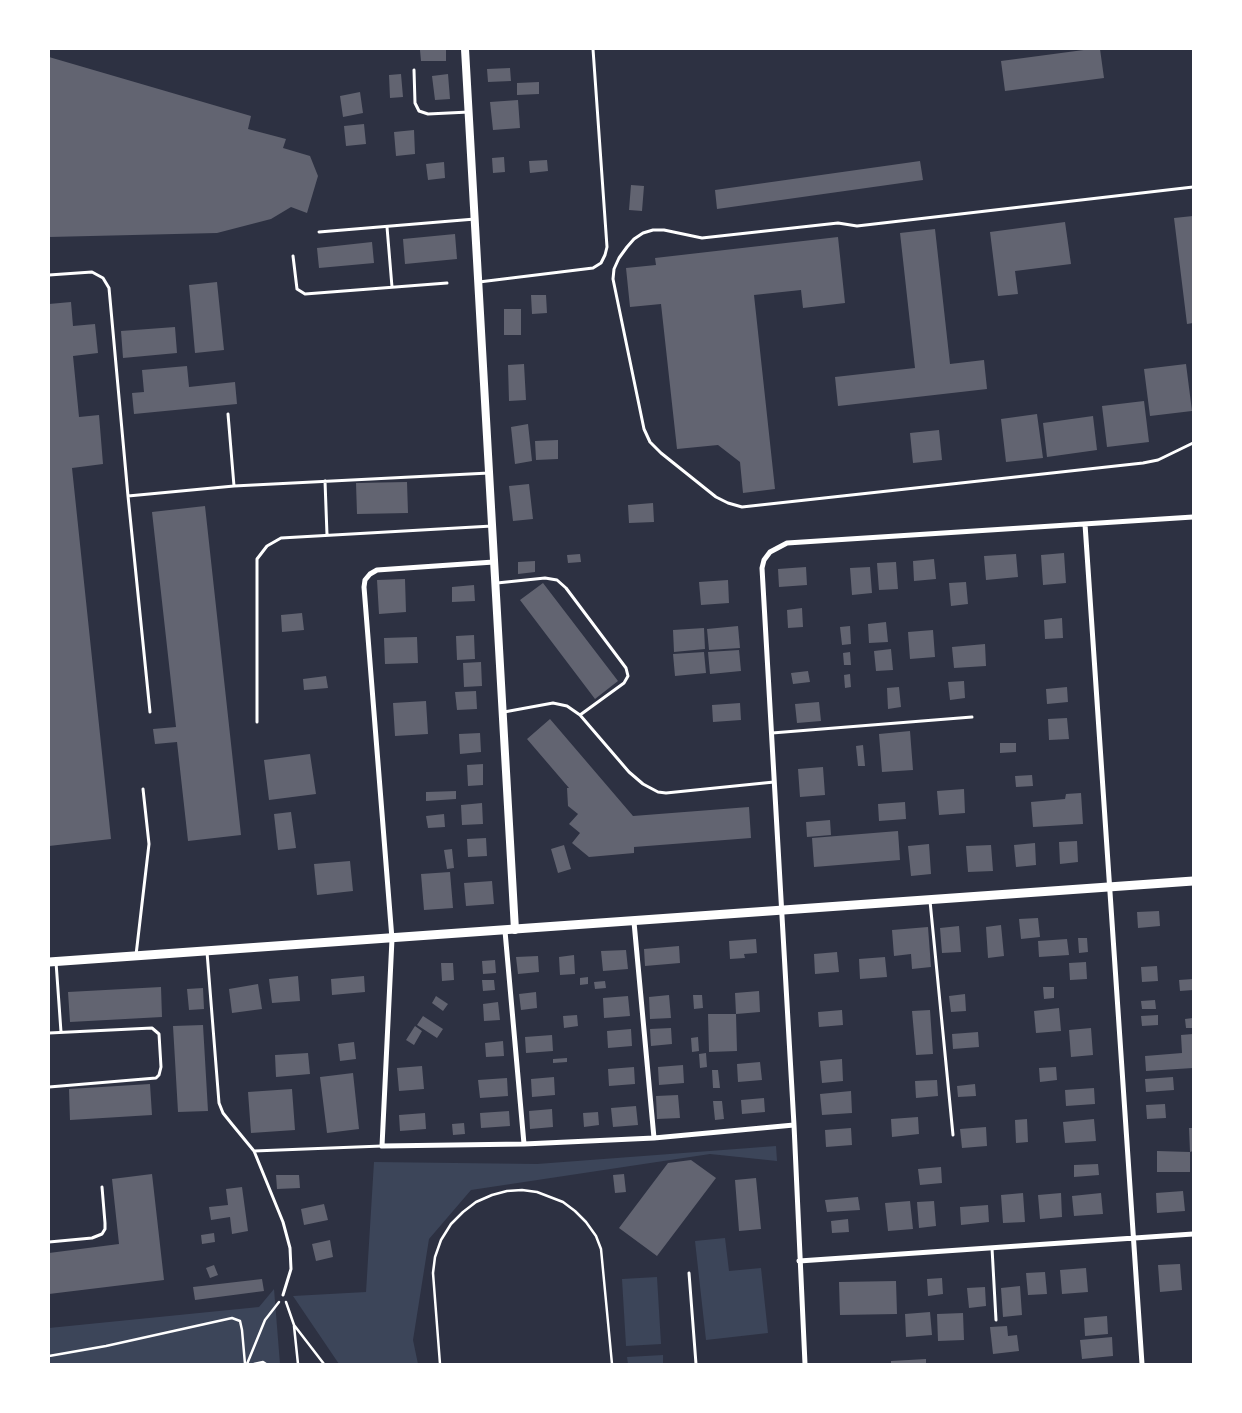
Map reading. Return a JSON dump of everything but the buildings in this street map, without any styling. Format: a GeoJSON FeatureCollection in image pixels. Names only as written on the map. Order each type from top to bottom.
{"type":"FeatureCollection","features":[{"type":"Feature","properties":{"kind":"main road"},"geometry":{"type":"LineString","coordinates":[[52,962],[1193,881]]}},
{"type":"Feature","properties":{"kind":"street"},"geometry":{"type":"LineString","coordinates":[[465,49],[515,930]]}},
{"type":"Feature","properties":{"kind":"street"},"geometry":{"type":"LineString","coordinates":[[804,1364],[794,1124],[762,568],[764,560],[770,552],[787,543],[1193,517]]}},
{"type":"Feature","properties":{"kind":"street"},"geometry":{"type":"LineString","coordinates":[[1085,524],[1142,1364]]}},
{"type":"Feature","properties":{"kind":"street"},"geometry":{"type":"LineString","coordinates":[[494,562],[384,569],[370,574],[364,587],[392,939],[382,1146],[524,1144],[654,1138],[794,1124]]}},
{"type":"Feature","properties":{"kind":"street"},"geometry":{"type":"LineString","coordinates":[[634,922],[654,1138]]}},
{"type":"Feature","properties":{"kind":"street"},"geometry":{"type":"LineString","coordinates":[[505,931],[524,1144]]}},
{"type":"Feature","properties":{"kind":"street"},"geometry":{"type":"LineString","coordinates":[[799,1261],[1193,1234]]}},
{"type":"Feature","properties":{"kind":"lane"},"geometry":{"type":"LineString","coordinates":[[479,282],[593,268],[601,262],[605,255],[593,49]]}},
{"type":"Feature","properties":{"kind":"lane"},"geometry":{"type":"LineString","coordinates":[[414,70],[415,103],[419,112],[428,114],[469,112]]}},
{"type":"Feature","properties":{"kind":"lane"},"geometry":{"type":"LineString","coordinates":[[1193,187],[857,226],[838,223],[702,238],[670,231],[653,230],[643,233],[627,247],[614,269],[613,279],[644,430],[650,442],[709,492],[728,503],[742,507],[1143,463],[1158,460],[1193,443]]}},
{"type":"Feature","properties":{"kind":"lane"},"geometry":{"type":"LineString","coordinates":[[319,232],[475,219]]}},
{"type":"Feature","properties":{"kind":"lane"},"geometry":{"type":"LineString","coordinates":[[387,227],[392,287]]}},
{"type":"Feature","properties":{"kind":"lane"},"geometry":{"type":"LineString","coordinates":[[293,256],[297,289],[301,292],[312,294],[447,283]]}},
{"type":"Feature","properties":{"kind":"lane"},"geometry":{"type":"LineString","coordinates":[[49,275],[92,272],[103,278],[109,288],[150,712]]}},
{"type":"Feature","properties":{"kind":"lane"},"geometry":{"type":"LineString","coordinates":[[228,414],[234,486]]}},
{"type":"Feature","properties":{"kind":"lane"},"geometry":{"type":"LineString","coordinates":[[128,496],[234,486],[489,473]]}},
{"type":"Feature","properties":{"kind":"lane"},"geometry":{"type":"LineString","coordinates":[[325,481],[328,535]]}},
{"type":"Feature","properties":{"kind":"lane"},"geometry":{"type":"LineString","coordinates":[[257,722],[257,559],[267,546],[281,538],[492,526]]}},
{"type":"Feature","properties":{"kind":"lane"},"geometry":{"type":"LineString","coordinates":[[496,583],[545,578],[557,580],[566,588],[626,668],[628,676],[624,683],[580,715]]}},
{"type":"Feature","properties":{"kind":"lane"},"geometry":{"type":"LineString","coordinates":[[502,712],[553,703],[567,706],[580,715],[629,772],[643,784],[658,792],[666,794],[774,782]]}},
{"type":"Feature","properties":{"kind":"lane"},"geometry":{"type":"LineString","coordinates":[[771,733],[972,717]]}},
{"type":"Feature","properties":{"kind":"lane"},"geometry":{"type":"LineString","coordinates":[[136,955],[149,844],[144,789]]}},
{"type":"Feature","properties":{"kind":"lane"},"geometry":{"type":"LineString","coordinates":[[930,900],[953,1135]]}},
{"type":"Feature","properties":{"kind":"lane"},"geometry":{"type":"LineString","coordinates":[[207,951],[219,1103],[231,1124],[254,1151],[283,1222],[290,1248],[291,1268],[284,1296]]}},
{"type":"Feature","properties":{"kind":"lane"},"geometry":{"type":"LineString","coordinates":[[52,962],[61,1032]]}},
{"type":"Feature","properties":{"kind":"lane"},"geometry":{"type":"LineString","coordinates":[[49,1033],[152,1028],[159,1034],[161,1071],[156,1078],[49,1087]]}},
{"type":"Feature","properties":{"kind":"lane"},"geometry":{"type":"LineString","coordinates":[[254,1151],[382,1146]]}},
{"type":"Feature","properties":{"kind":"lane"},"geometry":{"type":"LineString","coordinates":[[49,1242],[92,1238],[102,1234],[105,1229],[102,1187]]}},
{"type":"Feature","properties":{"kind":"lane"},"geometry":{"type":"LineString","coordinates":[[992,1248],[996,1320]]}},
{"type":"Feature","properties":{"kind":"lane"},"geometry":{"type":"LineString","coordinates":[[689,1273],[696,1364]]}},
{"type":"Feature","properties":{"kind":"path"},"geometry":{"type":"LineString","coordinates":[[440,1364],[433,1272],[435,1257],[441,1240],[451,1224],[476,1202],[507,1191],[522,1190],[537,1192],[563,1202],[586,1222],[596,1236],[601,1249],[612,1364]]}},
{"type":"Feature","properties":{"kind":"path"},"geometry":{"type":"LineString","coordinates":[[284,1296],[294,1325],[298,1364]]}},
{"type":"Feature","properties":{"kind":"path"},"geometry":{"type":"LineString","coordinates":[[246,1364],[265,1320],[284,1296]]}},
{"type":"Feature","properties":{"kind":"path"},"geometry":{"type":"LineString","coordinates":[[49,1356],[106,1346],[232,1318],[240,1321],[246,1364]]}},
{"type":"Feature","properties":{"kind":"path"},"geometry":{"type":"LineString","coordinates":[[294,1325],[324,1364]]}},
{"type":"Feature","properties":{"kind":"path"},"geometry":{"type":"LineString","coordinates":[[254,1364],[263,1362],[266,1364]]}},
{"type":"Feature","properties":{"kind":"shaded area"},"geometry":{"type":"Polygon","coordinates":[[[776,1146],[777,1161],[710,1154],[471,1190],[429,1239],[413,1340],[418,1364],[339,1364],[293,1296],[366,1292],[374,1162],[537,1164],[776,1146]]]}},
{"type":"Feature","properties":{"kind":"shaded area"},"geometry":{"type":"Polygon","coordinates":[[[725,1238],[729,1271],[761,1268],[768,1333],[706,1340],[695,1241],[725,1238]]]}},
{"type":"Feature","properties":{"kind":"shaded area"},"geometry":{"type":"Polygon","coordinates":[[[657,1277],[661,1344],[626,1346],[622,1279],[657,1277]]]}},
{"type":"Feature","properties":{"kind":"shaded area"},"geometry":{"type":"Polygon","coordinates":[[[274,1289],[280,1364],[49,1364],[49,1328],[259,1307],[274,1289]]]}},
{"type":"Feature","properties":{"kind":"shaded area"},"geometry":{"type":"Polygon","coordinates":[[[663,1355],[663,1364],[628,1364],[627,1357],[663,1355]]]}}]}
